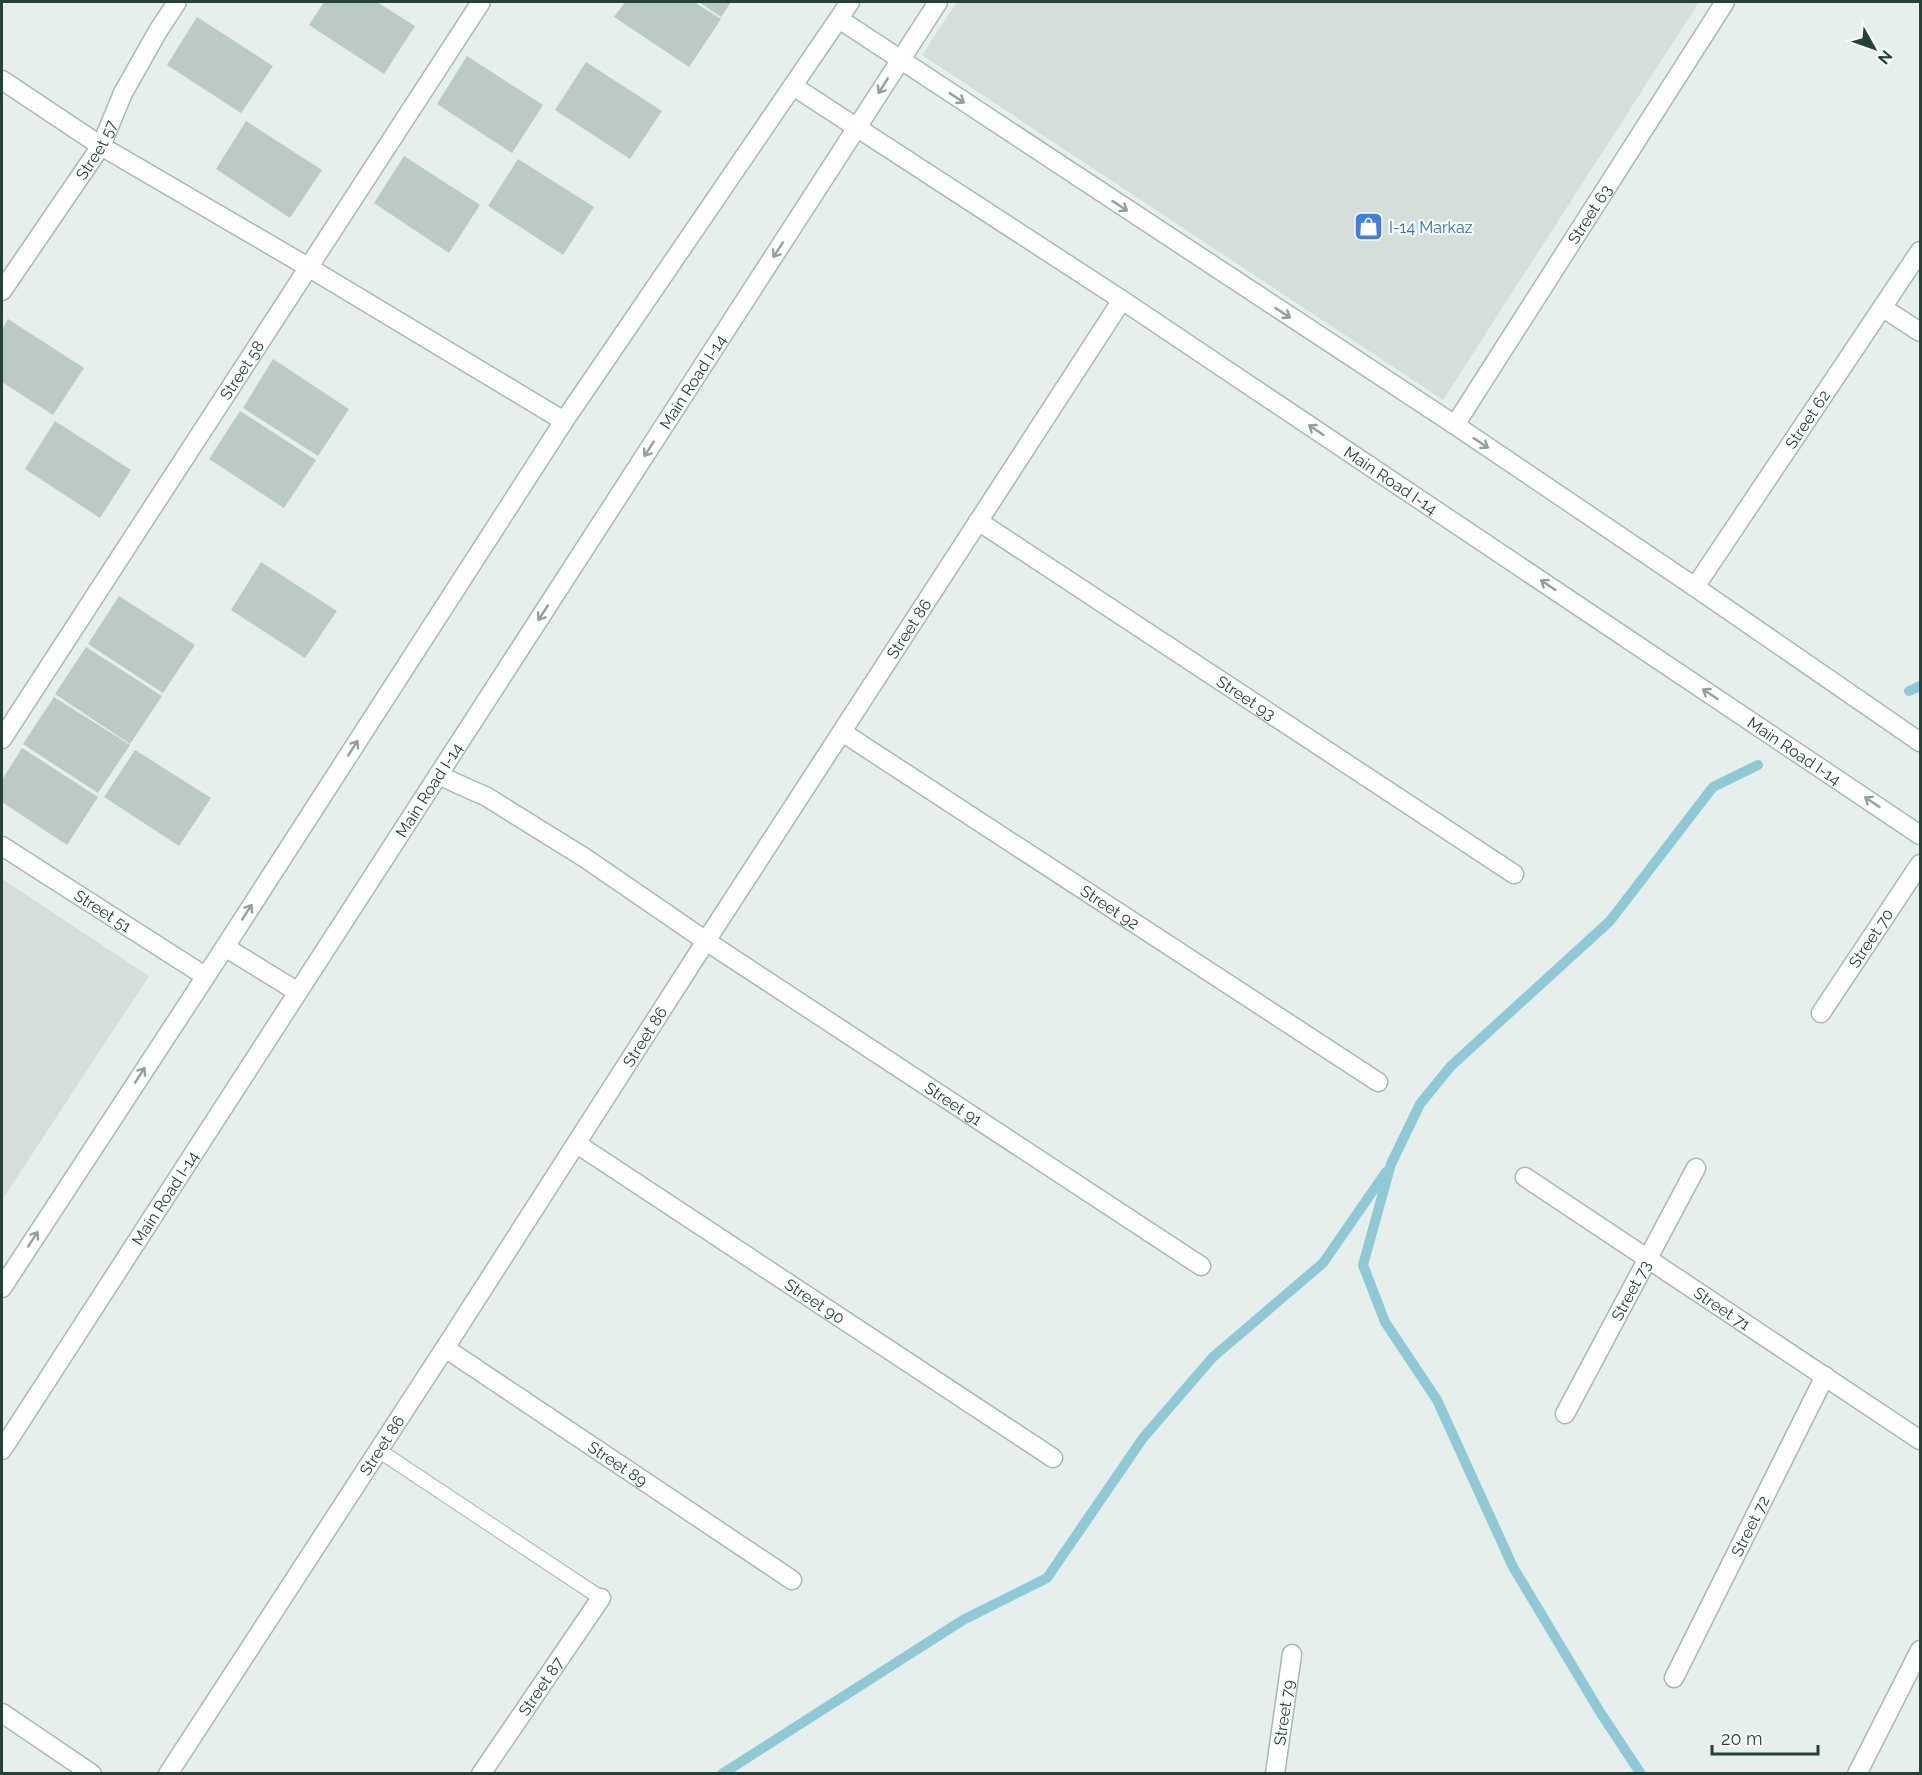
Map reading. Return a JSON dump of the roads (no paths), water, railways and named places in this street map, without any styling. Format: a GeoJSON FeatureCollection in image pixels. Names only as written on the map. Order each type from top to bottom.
{"type":"FeatureCollection","features":[{"type":"Feature","properties":{"kind":"street","name":"Street 57"},"geometry":{"type":"LineString","coordinates":[[2,291],[101,146],[123,93],[177,2]]}},
{"type":"Feature","properties":{"kind":"street","name":"Street 58"},"geometry":{"type":"LineString","coordinates":[[2,739],[481,2]]}},
{"type":"Feature","properties":{"kind":"street"},"geometry":{"type":"LineString","coordinates":[[2,1288],[564,422],[850,2]]}},
{"type":"Feature","properties":{"kind":"street","name":"Main Road I-14"},"geometry":{"type":"LineString","coordinates":[[2,1450],[938,2]]}},
{"type":"Feature","properties":{"kind":"street","name":"Street 63"},"geometry":{"type":"LineString","coordinates":[[1455,425],[1725,2]]}},
{"type":"Feature","properties":{"kind":"street"},"geometry":{"type":"LineString","coordinates":[[839,19],[1455,425],[1920,742]]}},
{"type":"Feature","properties":{"kind":"street"},"geometry":{"type":"LineString","coordinates":[[2,80],[101,146],[308,267],[564,422]]}},
{"type":"Feature","properties":{"kind":"street","name":"Main Road I-14"},"geometry":{"type":"LineString","coordinates":[[793,86],[1122,300],[1920,835]]}},
{"type":"Feature","properties":{"kind":"street","name":"Street 62"},"geometry":{"type":"LineString","coordinates":[[1695,587],[1920,251]]}},
{"type":"Feature","properties":{"kind":"street","name":"Street 86"},"geometry":{"type":"LineString","coordinates":[[168,1773],[446,1348],[705,941],[1122,300]]}},
{"type":"Feature","properties":{"kind":"street"},"geometry":{"type":"LineString","coordinates":[[1883,308],[1920,332]]}},
{"type":"Feature","properties":{"kind":"street","name":"Street 93"},"geometry":{"type":"LineString","coordinates":[[978,521],[1514,874]]}},
{"type":"Feature","properties":{"kind":"street","name":"Street 92"},"geometry":{"type":"LineString","coordinates":[[842,732],[1378,1082]]}},
{"type":"Feature","properties":{"kind":"street","name":"Street 91"},"geometry":{"type":"LineString","coordinates":[[438,775],[488,798],[585,858],[705,941],[1201,1266]]}},
{"type":"Feature","properties":{"kind":"street","name":"Street 51"},"geometry":{"type":"LineString","coordinates":[[2,846],[205,976]]}},
{"type":"Feature","properties":{"kind":"street","name":"Street 70"},"geometry":{"type":"LineString","coordinates":[[1821,1013],[1920,864]]}},
{"type":"Feature","properties":{"kind":"street"},"geometry":{"type":"LineString","coordinates":[[225,947],[298,992]]}},
{"type":"Feature","properties":{"kind":"street","name":"Street 90"},"geometry":{"type":"LineString","coordinates":[[577,1144],[1053,1458]]}},
{"type":"Feature","properties":{"kind":"street","name":"Street 73"},"geometry":{"type":"LineString","coordinates":[[1565,1414],[1696,1168]]}},
{"type":"Feature","properties":{"kind":"street","name":"Street 71"},"geometry":{"type":"LineString","coordinates":[[1525,1177],[1920,1440]]}},
{"type":"Feature","properties":{"kind":"street","name":"Street 89"},"geometry":{"type":"LineString","coordinates":[[446,1348],[792,1580]]}},
{"type":"Feature","properties":{"kind":"street","name":"Street 72"},"geometry":{"type":"LineString","coordinates":[[1674,1678],[1825,1376]]}},
{"type":"Feature","properties":{"kind":"street","name":"Street 87"},"geometry":{"type":"LineString","coordinates":[[481,1773],[601,1598]]}},
{"type":"Feature","properties":{"kind":"street"},"geometry":{"type":"LineString","coordinates":[[1857,1773],[1920,1650]]}},
{"type":"Feature","properties":{"kind":"street","name":"Street 79"},"geometry":{"type":"LineString","coordinates":[[1275,1773],[1292,1654]]}},
{"type":"Feature","properties":{"kind":"street"},"geometry":{"type":"LineString","coordinates":[[2,1713],[92,1773]]}},
{"type":"Feature","properties":{"kind":"lane"},"geometry":{"type":"LineString","coordinates":[[378,1450],[601,1598]]}},
{"type":"Feature","properties":{"kind":"waterway"},"geometry":{"type":"LineString","coordinates":[[1909,691],[1920,686]]}},
{"type":"Feature","properties":{"kind":"waterway"},"geometry":{"type":"LineString","coordinates":[[1641,1774],[1600,1712],[1513,1567],[1437,1400],[1385,1322],[1363,1265],[1391,1164],[1420,1104],[1451,1066],[1610,921],[1713,787],[1758,765]]}},
{"type":"Feature","properties":{"kind":"waterway"},"geometry":{"type":"LineString","coordinates":[[722,1774],[963,1620],[1047,1578],[1143,1438],[1213,1357],[1323,1263],[1386,1172]]}},
{"type":"Feature","properties":{"kind":"place","name":"I-14 Markaz"},"geometry":{"type":"Point","coordinates":[1368,227]}}]}
